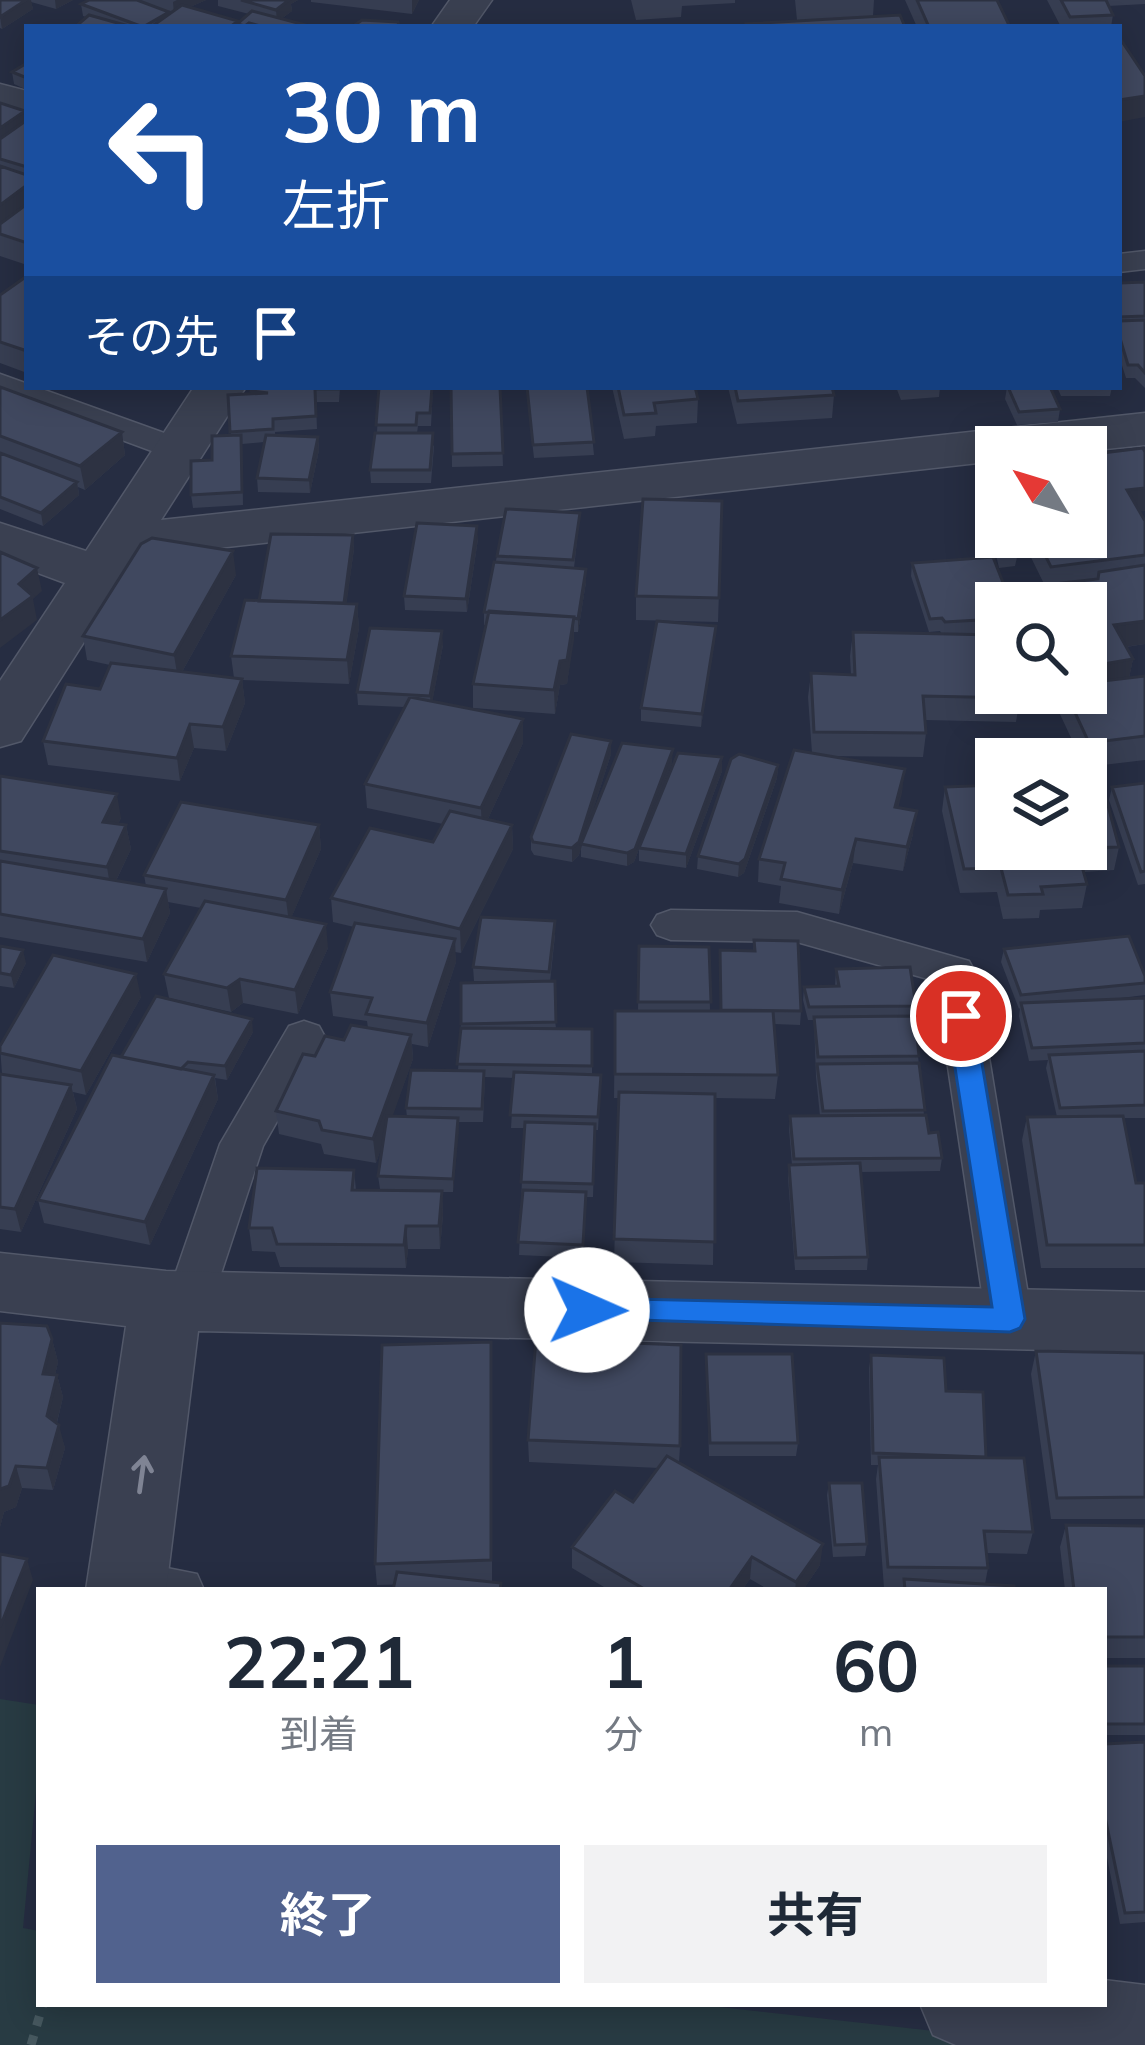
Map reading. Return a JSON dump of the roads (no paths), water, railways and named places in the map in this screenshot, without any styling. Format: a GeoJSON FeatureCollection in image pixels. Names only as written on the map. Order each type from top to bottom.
{"type":"FeatureCollection","features":[{"type":"Feature","properties":{"kind":"street"},"geometry":{"type":"LineString","coordinates":[[0,727],[218,390]]}},
{"type":"Feature","properties":{"kind":"street"},"geometry":{"type":"LineString","coordinates":[[0,540],[108,559],[1145,429]]}},
{"type":"Feature","properties":{"kind":"street"},"geometry":{"type":"LineString","coordinates":[[0,1282],[177,1301],[1145,1322]]}},
{"type":"Feature","properties":{"kind":"street"},"geometry":{"type":"LineString","coordinates":[[144,1587],[177,1301]]}},
{"type":"Feature","properties":{"kind":"street"},"geometry":{"type":"LineString","coordinates":[[985,2007],[1145,2030]]}},
{"type":"Feature","properties":{"kind":"lane"},"geometry":{"type":"LineString","coordinates":[[0,383],[180,450]]}},
{"type":"Feature","properties":{"kind":"lane"},"geometry":{"type":"LineString","coordinates":[[671,925],[797,927],[954,972],[1010,1319]]}},
{"type":"Feature","properties":{"kind":"lane"},"geometry":{"type":"LineString","coordinates":[[177,1301],[242,1144],[304,1036]]}}]}
